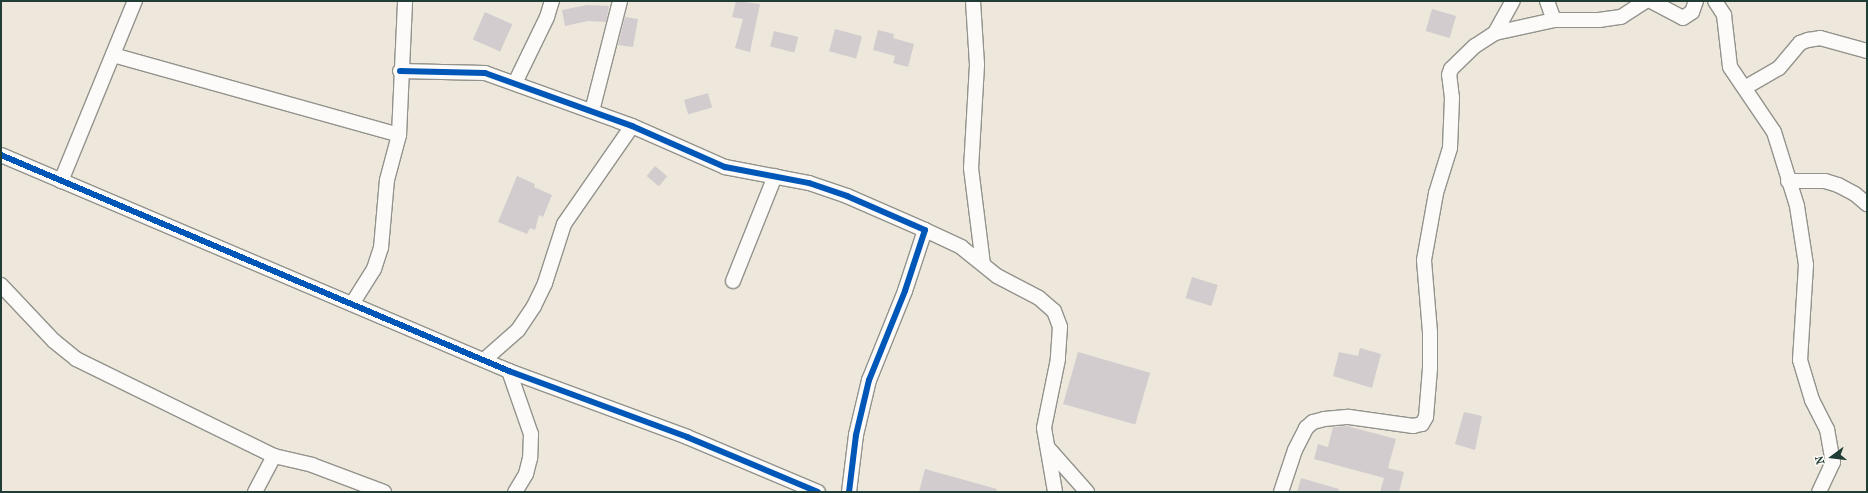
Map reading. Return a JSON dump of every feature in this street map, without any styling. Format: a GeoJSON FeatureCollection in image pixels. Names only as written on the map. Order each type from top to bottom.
{"type":"FeatureCollection","features":[{"type":"Feature","properties":{"kind":"street"},"geometry":{"type":"LineString","coordinates":[[61,180],[135,1]]}},
{"type":"Feature","properties":{"kind":"street"},"geometry":{"type":"LineString","coordinates":[[352,304],[374,269],[381,248],[387,180],[399,135],[401,100],[400,71],[405,1]]}},
{"type":"Feature","properties":{"kind":"street"},"geometry":{"type":"LineString","coordinates":[[515,83],[547,17],[552,1]]}},
{"type":"Feature","properties":{"kind":"street"},"geometry":{"type":"LineString","coordinates":[[592,111],[620,1]]}},
{"type":"Feature","properties":{"kind":"street"},"geometry":{"type":"LineString","coordinates":[[973,1],[977,65],[971,168],[983,264]]}},
{"type":"Feature","properties":{"kind":"street"},"geometry":{"type":"LineString","coordinates":[[1495,33],[1513,1]]}},
{"type":"Feature","properties":{"kind":"street"},"geometry":{"type":"LineString","coordinates":[[1547,1],[1554,20]]}},
{"type":"Feature","properties":{"kind":"street"},"geometry":{"type":"LineString","coordinates":[[1281,492],[1295,450],[1306,428],[1313,422],[1349,416],[1413,426],[1422,424],[1426,417],[1430,368],[1424,260],[1436,193],[1450,148],[1452,98],[1449,75],[1452,69],[1475,46],[1495,33],[1554,20],[1599,20],[1621,17],[1646,1]]}},
{"type":"Feature","properties":{"kind":"street"},"geometry":{"type":"LineString","coordinates":[[1651,1],[1683,18],[1692,12],[1696,1]]}},
{"type":"Feature","properties":{"kind":"street"},"geometry":{"type":"LineString","coordinates":[[1715,1],[1724,15],[1730,67],[1746,87],[1774,132],[1800,219],[1806,265],[1800,360],[1808,388],[1827,430],[1833,462],[1819,492]]}},
{"type":"Feature","properties":{"kind":"street"},"geometry":{"type":"LineString","coordinates":[[1746,87],[1779,68],[1800,43],[1808,40],[1820,38],[1867,51]]}},
{"type":"Feature","properties":{"kind":"street"},"geometry":{"type":"LineString","coordinates":[[113,55],[399,135]]}},
{"type":"Feature","properties":{"kind":"street"},"geometry":{"type":"LineString","coordinates":[[400,71],[484,73],[632,126],[725,167],[809,183],[847,196],[884,214],[925,230],[962,247],[997,276],[1039,298],[1054,311],[1058,322],[1058,359],[1045,413],[1048,447],[1055,492]]}},
{"type":"Feature","properties":{"kind":"street"},"geometry":{"type":"LineString","coordinates":[[484,360],[518,330],[534,306],[545,283],[564,224],[632,126]]}},
{"type":"Feature","properties":{"kind":"street"},"geometry":{"type":"LineString","coordinates":[[1,155],[509,371],[686,437],[818,492]]}},
{"type":"Feature","properties":{"kind":"street"},"geometry":{"type":"LineString","coordinates":[[734,281],[775,176]]}},
{"type":"Feature","properties":{"kind":"street"},"geometry":{"type":"LineString","coordinates":[[1788,181],[1825,181],[1838,185],[1855,194],[1867,204]]}},
{"type":"Feature","properties":{"kind":"street"},"geometry":{"type":"LineString","coordinates":[[849,492],[856,435],[864,395],[905,291],[925,230]]}},
{"type":"Feature","properties":{"kind":"street"},"geometry":{"type":"LineString","coordinates":[[1,285],[54,341],[76,359],[274,456],[312,465],[384,492]]}},
{"type":"Feature","properties":{"kind":"street"},"geometry":{"type":"LineString","coordinates":[[509,371],[531,434],[530,458],[526,474],[515,492]]}},
{"type":"Feature","properties":{"kind":"street"},"geometry":{"type":"LineString","coordinates":[[1048,447],[1086,492]]}},
{"type":"Feature","properties":{"kind":"street"},"geometry":{"type":"LineString","coordinates":[[256,492],[274,456]]}},
{"type":"Feature","properties":{"kind":"building"},"geometry":{"type":"Polygon","coordinates":[[[736,1],[760,4],[750,52],[735,48],[743,19],[732,17],[736,1]]]}},
{"type":"Feature","properties":{"kind":"building"},"geometry":{"type":"Polygon","coordinates":[[[587,5],[609,6],[606,22],[588,21],[565,26],[562,10],[587,5]]]}},
{"type":"Feature","properties":{"kind":"building"},"geometry":{"type":"Polygon","coordinates":[[[1432,9],[1456,16],[1450,38],[1426,31],[1432,9]]]}},
{"type":"Feature","properties":{"kind":"building"},"geometry":{"type":"Polygon","coordinates":[[[485,12],[512,24],[500,52],[473,39],[485,12]]]}},
{"type":"Feature","properties":{"kind":"building"},"geometry":{"type":"Polygon","coordinates":[[[625,17],[638,19],[633,47],[618,45],[625,17]]]}},
{"type":"Feature","properties":{"kind":"building"},"geometry":{"type":"Polygon","coordinates":[[[835,29],[862,36],[856,58],[829,51],[835,29]]]}},
{"type":"Feature","properties":{"kind":"building"},"geometry":{"type":"Polygon","coordinates":[[[878,30],[894,34],[893,38],[914,44],[908,67],[893,63],[895,56],[873,50],[878,30]]]}},
{"type":"Feature","properties":{"kind":"building"},"geometry":{"type":"Polygon","coordinates":[[[774,31],[798,37],[794,53],[770,47],[774,31]]]}},
{"type":"Feature","properties":{"kind":"building"},"geometry":{"type":"Polygon","coordinates":[[[708,93],[712,107],[688,114],[684,100],[708,93]]]}},
{"type":"Feature","properties":{"kind":"building"},"geometry":{"type":"Polygon","coordinates":[[[655,166],[667,176],[659,186],[647,176],[655,166]]]}},
{"type":"Feature","properties":{"kind":"building"},"geometry":{"type":"Polygon","coordinates":[[[517,176],[535,184],[534,187],[552,195],[543,217],[539,215],[535,230],[530,228],[527,234],[498,222],[517,176]]]}},
{"type":"Feature","properties":{"kind":"building"},"geometry":{"type":"Polygon","coordinates":[[[1192,277],[1218,285],[1211,306],[1186,298],[1192,277]]]}},
{"type":"Feature","properties":{"kind":"building"},"geometry":{"type":"Polygon","coordinates":[[[1360,348],[1381,354],[1372,388],[1333,376],[1339,352],[1358,356],[1360,348]]]}},
{"type":"Feature","properties":{"kind":"building"},"geometry":{"type":"Polygon","coordinates":[[[1078,352],[1150,373],[1135,425],[1063,404],[1078,352]]]}},
{"type":"Feature","properties":{"kind":"building"},"geometry":{"type":"Polygon","coordinates":[[[1464,412],[1482,416],[1475,450],[1455,444],[1464,412]]]}},
{"type":"Feature","properties":{"kind":"building"},"geometry":{"type":"Polygon","coordinates":[[[1347,426],[1396,439],[1388,468],[1404,472],[1399,492],[1380,492],[1384,478],[1314,459],[1318,444],[1328,447],[1333,427],[1347,426]]]}},
{"type":"Feature","properties":{"kind":"building"},"geometry":{"type":"Polygon","coordinates":[[[925,469],[997,489],[996,492],[919,492],[925,469]]]}},
{"type":"Feature","properties":{"kind":"building"},"geometry":{"type":"Polygon","coordinates":[[[1301,478],[1339,489],[1338,492],[1297,492],[1301,478]]]}},
{"type":"Feature","properties":{"kind":"cycle path"},"geometry":{"type":"LineString","coordinates":[[400,71],[485,73],[632,126],[725,167],[809,183],[847,196],[925,230],[905,291],[869,380],[856,435],[849,492]]}},
{"type":"Feature","properties":{"kind":"cycle path"},"geometry":{"type":"LineString","coordinates":[[1,155],[509,371],[687,437],[818,492]]}}]}
